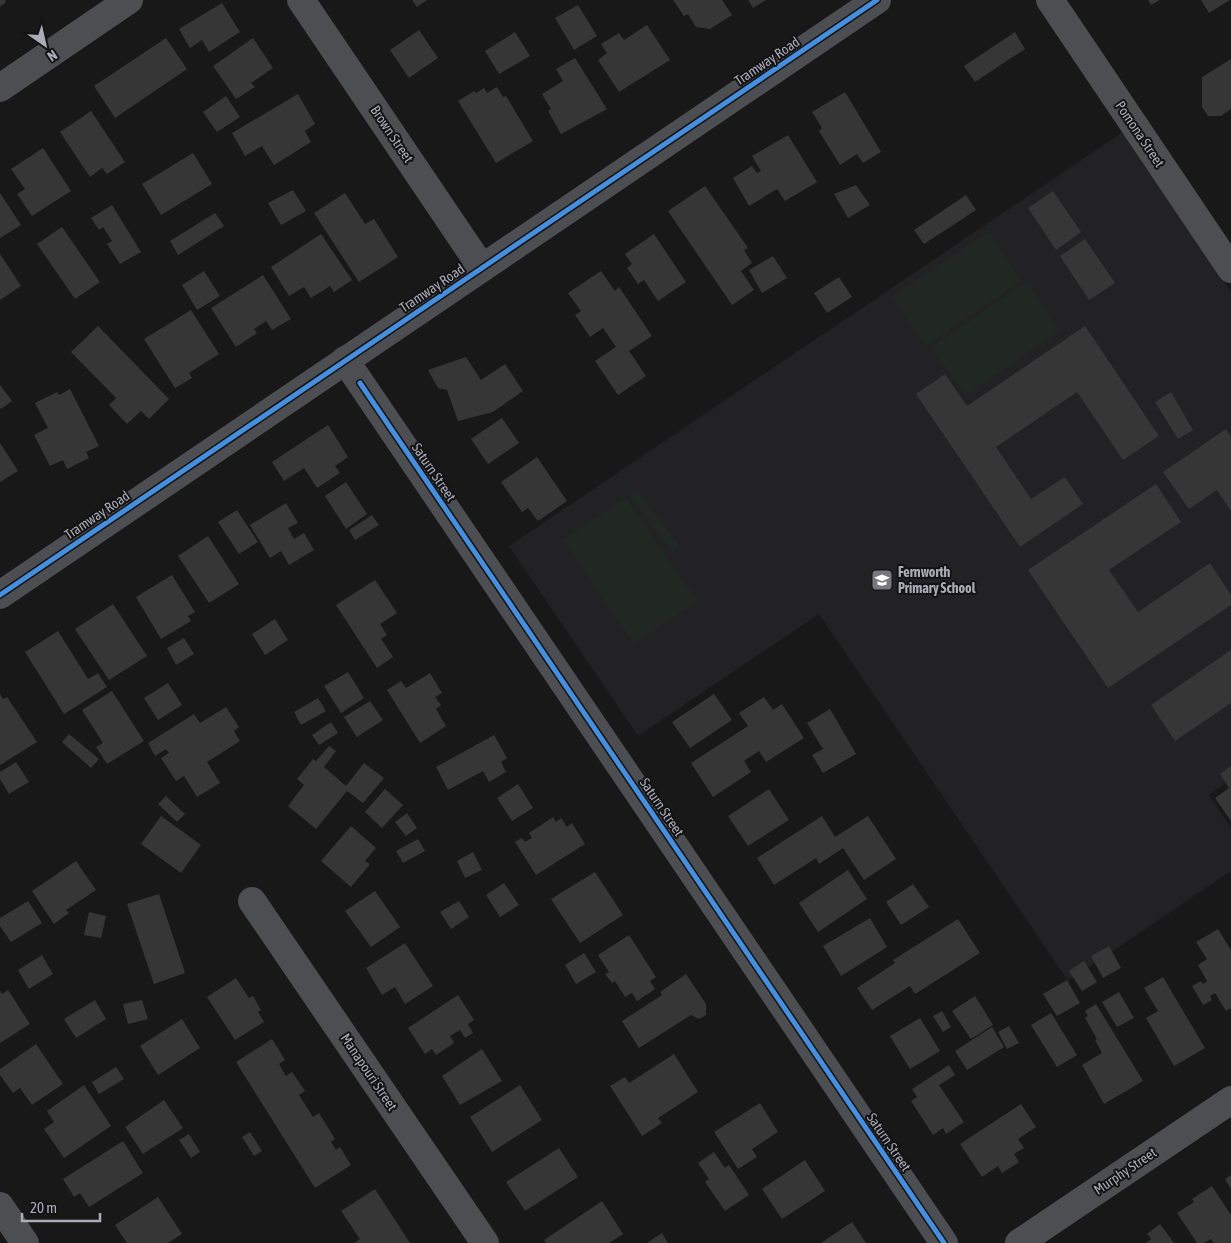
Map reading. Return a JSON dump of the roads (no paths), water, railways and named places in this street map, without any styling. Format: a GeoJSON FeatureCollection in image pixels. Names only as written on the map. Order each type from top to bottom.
{"type":"FeatureCollection","features":[{"type":"Feature","properties":{"kind":"street"},"geometry":{"type":"LineString","coordinates":[[0,88],[129,0]]}},
{"type":"Feature","properties":{"kind":"street","name":"Brown Street"},"geometry":{"type":"LineString","coordinates":[[302,0],[482,268]]}},
{"type":"Feature","properties":{"kind":"street","name":"Tramway Road"},"geometry":{"type":"LineString","coordinates":[[0,595],[877,0]]}},
{"type":"Feature","properties":{"kind":"street","name":"Pomona Street"},"geometry":{"type":"LineString","coordinates":[[1050,0],[1231,269]]}},
{"type":"Feature","properties":{"kind":"street","name":"Saturn Street"},"geometry":{"type":"LineString","coordinates":[[345,360],[944,1243]]}},
{"type":"Feature","properties":{"kind":"street","name":"Manapouri Street"},"geometry":{"type":"LineString","coordinates":[[252,901],[485,1243]]}},
{"type":"Feature","properties":{"kind":"street","name":"Murphy Street"},"geometry":{"type":"LineString","coordinates":[[1018,1243],[1231,1100]]}},
{"type":"Feature","properties":{"kind":"street"},"geometry":{"type":"LineString","coordinates":[[0,1206],[25,1243]]}},
{"type":"Feature","properties":{"kind":"place","name":"Fernworth Primary School"},"geometry":{"type":"Point","coordinates":[882,580]}}]}
